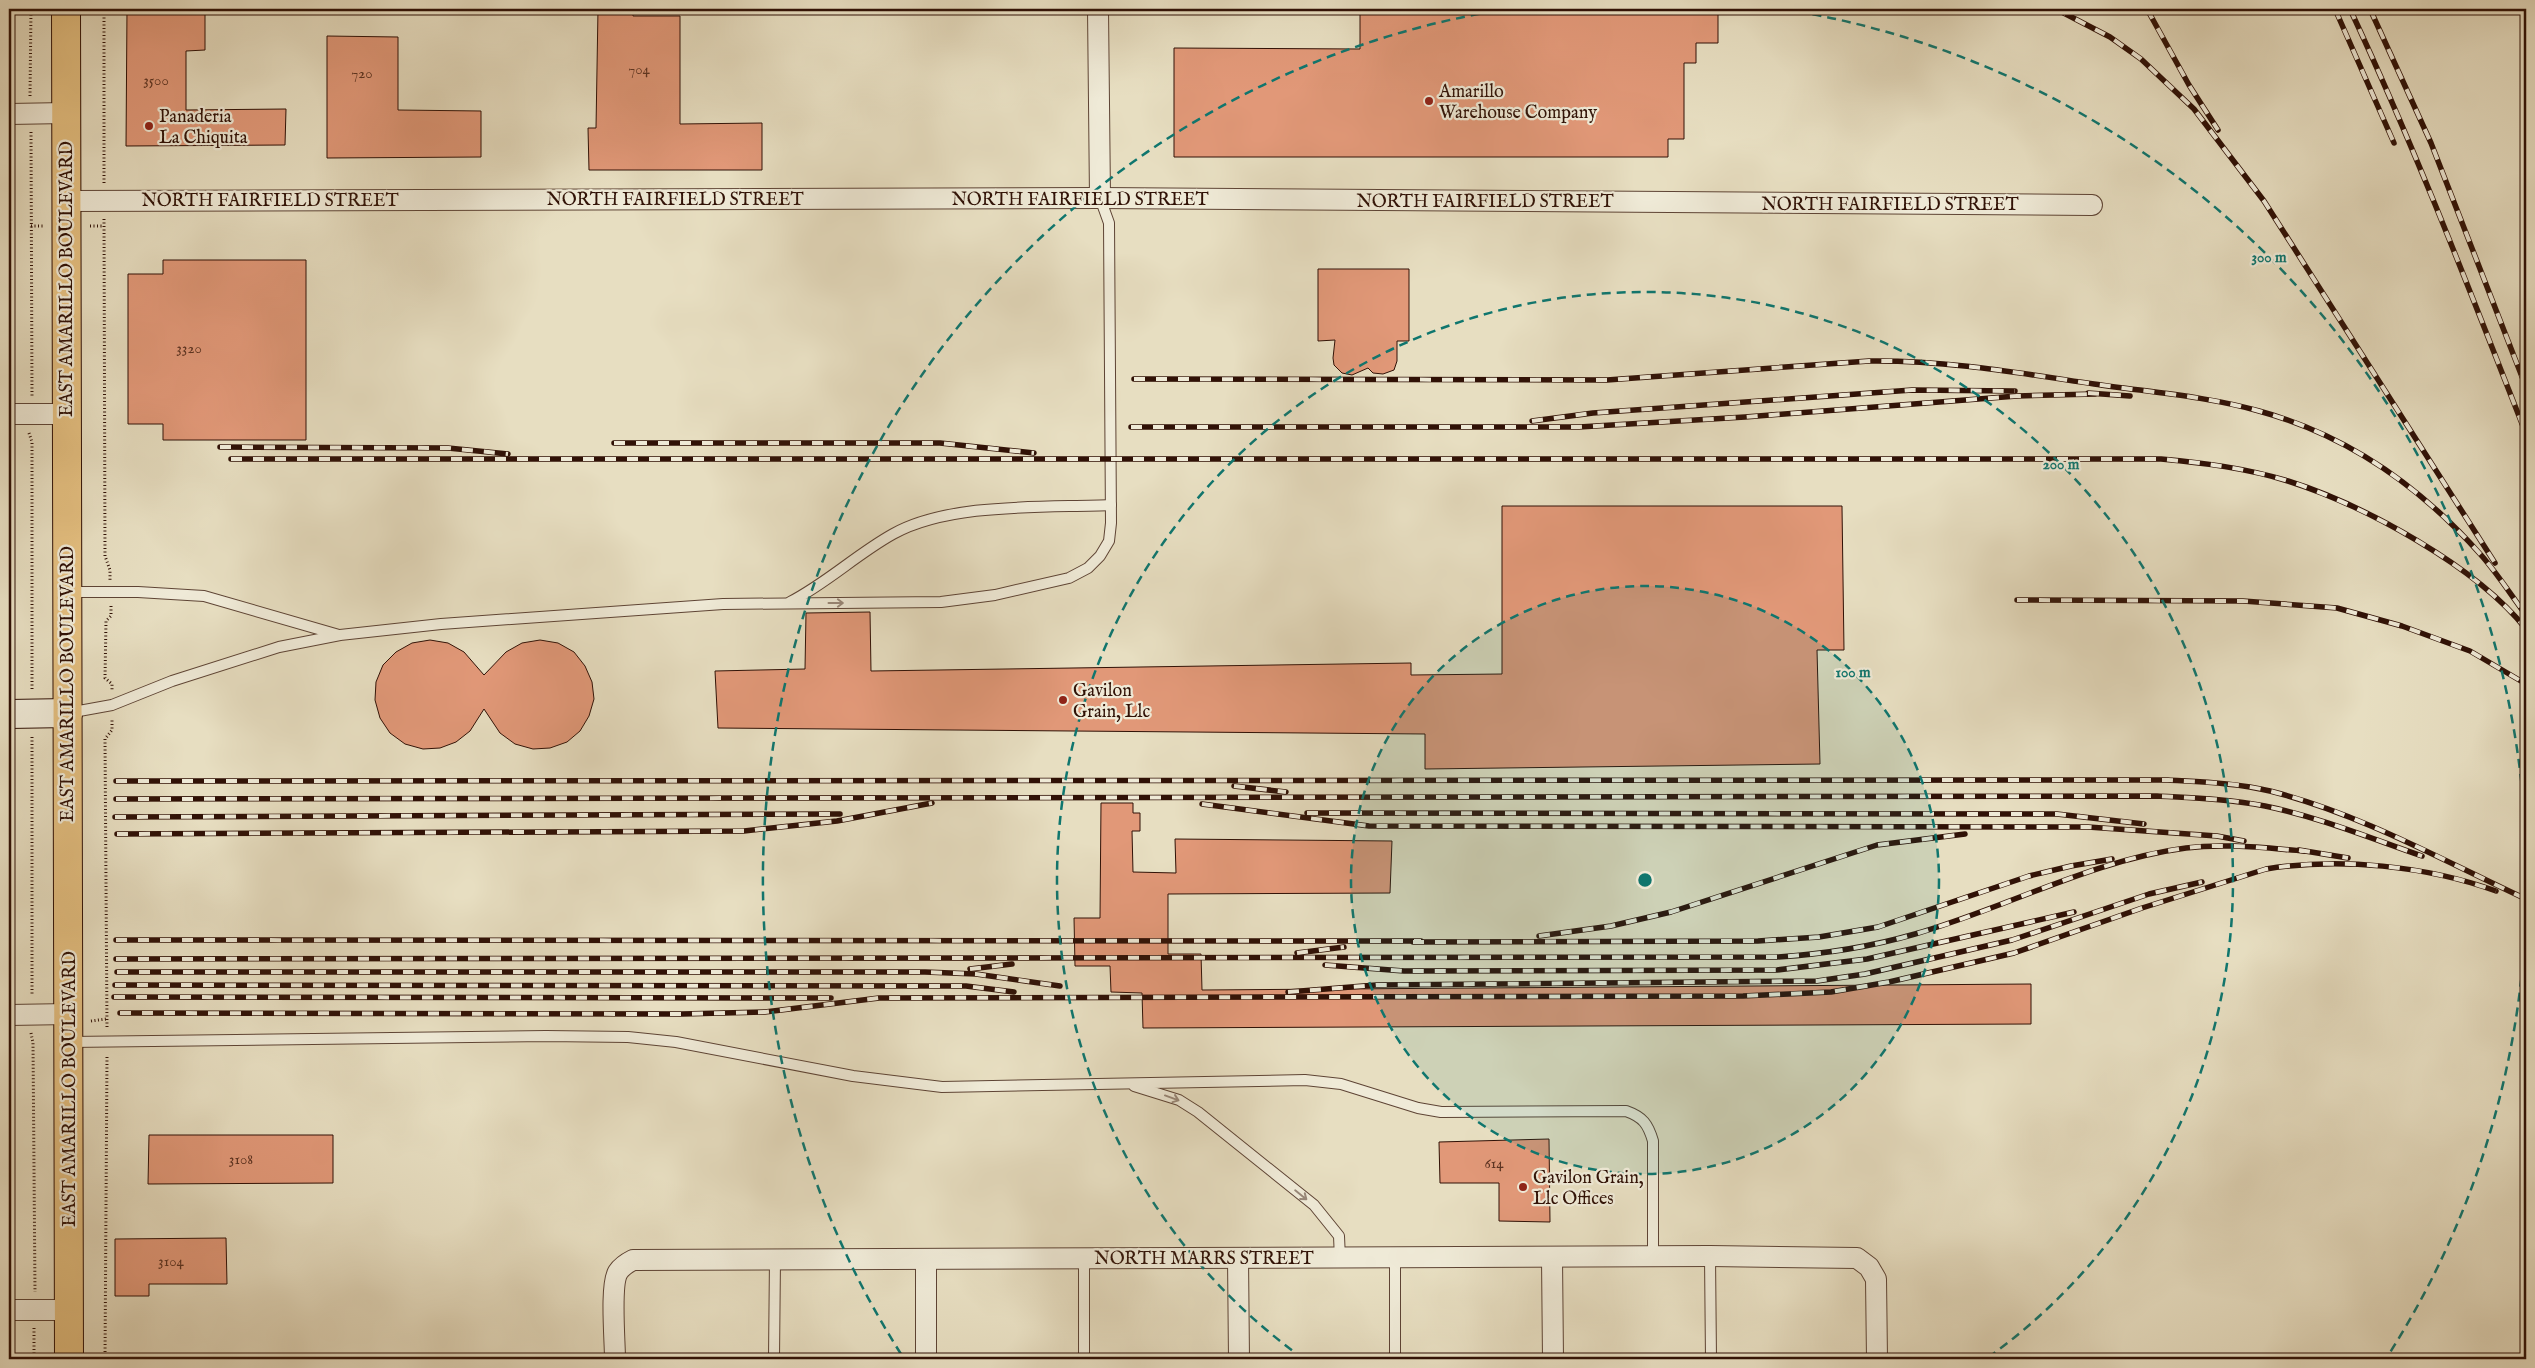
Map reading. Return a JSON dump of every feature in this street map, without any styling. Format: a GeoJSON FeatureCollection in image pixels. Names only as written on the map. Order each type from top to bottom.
{"type":"FeatureCollection","features":[{"type":"Feature","properties":{"kind":"highway","name":"EAST AMARILLO BOULEVARD"},"geometry":{"type":"LineString","coordinates":[[66,9],[69,1359]]}},
{"type":"Feature","properties":{"kind":"street"},"geometry":{"type":"LineString","coordinates":[[1098,9],[1100,198]]}},
{"type":"Feature","properties":{"kind":"street"},"geometry":{"type":"LineString","coordinates":[[9,114],[66,113]]}},
{"type":"Feature","properties":{"kind":"street","name":"NORTH FAIRFIELD STREET"},"geometry":{"type":"LineString","coordinates":[[67,201],[1100,198],[2092,205]]}},
{"type":"Feature","properties":{"kind":"street"},"geometry":{"type":"LineString","coordinates":[[9,414],[66,414]]}},
{"type":"Feature","properties":{"kind":"street"},"geometry":{"type":"LineString","coordinates":[[9,714],[68,713]]}},
{"type":"Feature","properties":{"kind":"street"},"geometry":{"type":"LineString","coordinates":[[9,1015],[69,1014]]}},
{"type":"Feature","properties":{"kind":"street","name":"NORTH MARRS STREET"},"geometry":{"type":"LineString","coordinates":[[614,1359],[614,1287],[617,1274],[623,1265],[633,1260],[699,1258],[1394,1259],[1710,1256],[1857,1258],[1869,1268],[1876,1279],[1877,1359]]}},
{"type":"Feature","properties":{"kind":"street"},"geometry":{"type":"LineString","coordinates":[[1238,1258],[1238,1359]]}},
{"type":"Feature","properties":{"kind":"street"},"geometry":{"type":"LineString","coordinates":[[1552,1258],[1552,1359]]}},
{"type":"Feature","properties":{"kind":"street"},"geometry":{"type":"LineString","coordinates":[[926,1259],[926,1359]]}},
{"type":"Feature","properties":{"kind":"street"},"geometry":{"type":"LineString","coordinates":[[9,1310],[69,1310]]}},
{"type":"Feature","properties":{"kind":"lane"},"geometry":{"type":"LineString","coordinates":[[68,713],[112,705],[172,681],[270,650],[340,635],[451,623],[723,604],[941,602],[995,596],[1069,578],[1088,568],[1100,556],[1108,541],[1111,505],[1109,224],[1100,198]]}},
{"type":"Feature","properties":{"kind":"lane"},"geometry":{"type":"LineString","coordinates":[[787,603],[829,580],[894,534],[940,516],[986,510],[1111,505]]}},
{"type":"Feature","properties":{"kind":"lane"},"geometry":{"type":"LineString","coordinates":[[67,592],[111,591],[204,596],[340,635]]}},
{"type":"Feature","properties":{"kind":"lane"},"geometry":{"type":"LineString","coordinates":[[69,1042],[546,1036],[628,1037],[676,1042],[853,1076],[942,1087],[1305,1080],[1341,1084],[1418,1108],[1441,1112],[1626,1111],[1641,1117],[1649,1128],[1652,1141],[1652,1257]]}},
{"type":"Feature","properties":{"kind":"lane"},"geometry":{"type":"LineString","coordinates":[[1126,1083],[1179,1100],[1198,1112],[1307,1199],[1332,1225],[1339,1236],[1340,1259]]}},
{"type":"Feature","properties":{"kind":"lane"},"geometry":{"type":"LineString","coordinates":[[1710,1256],[1711,1359]]}},
{"type":"Feature","properties":{"kind":"lane"},"geometry":{"type":"LineString","coordinates":[[774,1359],[775,1258]]}},
{"type":"Feature","properties":{"kind":"lane"},"geometry":{"type":"LineString","coordinates":[[1084,1258],[1084,1359]]}},
{"type":"Feature","properties":{"kind":"lane"},"geometry":{"type":"LineString","coordinates":[[1394,1259],[1394,1359]]}},
{"type":"Feature","properties":{"kind":"path"},"geometry":{"type":"LineString","coordinates":[[30,96],[31,9]]}},
{"type":"Feature","properties":{"kind":"path"},"geometry":{"type":"LineString","coordinates":[[104,9],[104,177]]}},
{"type":"Feature","properties":{"kind":"path"},"geometry":{"type":"LineString","coordinates":[[31,132],[32,395]]}},
{"type":"Feature","properties":{"kind":"path"},"geometry":{"type":"LineString","coordinates":[[104,226],[105,556],[110,570],[111,591],[111,616],[106,621],[106,678],[112,684],[112,730],[105,739],[107,1041],[106,1359]]}},
{"type":"Feature","properties":{"kind":"path"},"geometry":{"type":"LineString","coordinates":[[26,427],[32,442],[33,688],[30,697]]}},
{"type":"Feature","properties":{"kind":"path"},"geometry":{"type":"LineString","coordinates":[[30,732],[33,741],[33,992],[31,1001]]}},
{"type":"Feature","properties":{"kind":"path"},"geometry":{"type":"LineString","coordinates":[[30,1030],[33,1043],[35,1290]]}},
{"type":"Feature","properties":{"kind":"path"},"geometry":{"type":"LineString","coordinates":[[34,1331],[34,1359]]}},
{"type":"Feature","properties":{"kind":"building"},"geometry":{"type":"Polygon","coordinates":[[[127,9],[205,9],[205,50],[186,51],[186,110],[286,109],[285,145],[126,146],[127,9]]]}},
{"type":"Feature","properties":{"kind":"building"},"geometry":{"type":"Polygon","coordinates":[[[598,9],[633,9],[633,16],[680,16],[680,124],[762,123],[762,170],[589,170],[588,128],[596,128],[598,9]]]}},
{"type":"Feature","properties":{"kind":"building","name":"Amarillo Warehouse Company"},"geometry":{"type":"Polygon","coordinates":[[[1360,9],[1718,9],[1718,43],[1696,43],[1696,63],[1684,63],[1684,139],[1668,139],[1668,157],[1174,157],[1174,48],[1360,49],[1360,9]]]}},
{"type":"Feature","properties":{"kind":"building"},"geometry":{"type":"Polygon","coordinates":[[[327,36],[398,37],[398,110],[481,111],[481,157],[327,158],[327,36]]]}},
{"type":"Feature","properties":{"kind":"building"},"geometry":{"type":"Polygon","coordinates":[[[163,260],[306,260],[306,440],[163,440],[163,424],[128,424],[128,274],[163,274],[163,260]]]}},
{"type":"Feature","properties":{"kind":"building"},"geometry":{"type":"Polygon","coordinates":[[[1318,269],[1409,269],[1409,341],[1397,341],[1397,361],[1394,370],[1383,374],[1373,373],[1368,368],[1352,375],[1342,373],[1334,365],[1335,340],[1318,341],[1318,269]]]}},
{"type":"Feature","properties":{"kind":"building"},"geometry":{"type":"Polygon","coordinates":[[[1502,506],[1842,506],[1844,650],[1817,650],[1820,764],[1425,769],[1425,734],[718,728],[715,671],[805,669],[806,613],[870,612],[871,671],[1411,663],[1411,675],[1502,674],[1502,506]]]}},
{"type":"Feature","properties":{"kind":"building"},"geometry":{"type":"Polygon","coordinates":[[[430,640],[448,643],[464,652],[484,675],[506,652],[522,643],[540,640],[558,643],[574,652],[585,666],[592,682],[594,699],[589,716],[580,731],[567,742],[550,748],[533,749],[515,744],[500,733],[484,709],[470,731],[456,742],[440,748],[423,749],[405,744],[390,733],[380,718],[375,700],[376,682],[383,665],[396,652],[412,643],[430,640]]]}},
{"type":"Feature","properties":{"kind":"building"},"geometry":{"type":"Polygon","coordinates":[[[1101,803],[1133,803],[1133,813],[1140,813],[1140,831],[1132,831],[1133,872],[1176,873],[1175,839],[1392,841],[1390,893],[1168,894],[1168,954],[1201,954],[1202,990],[2031,984],[2031,1024],[1143,1028],[1142,993],[1111,992],[1110,966],[1075,966],[1074,918],[1100,918],[1101,803]]]}},
{"type":"Feature","properties":{"kind":"building"},"geometry":{"type":"Polygon","coordinates":[[[149,1135],[333,1135],[333,1183],[148,1184],[149,1135]]]}},
{"type":"Feature","properties":{"kind":"building"},"geometry":{"type":"Polygon","coordinates":[[[1549,1139],[1550,1222],[1499,1221],[1499,1183],[1440,1183],[1439,1142],[1549,1139]]]}},
{"type":"Feature","properties":{"kind":"building"},"geometry":{"type":"Polygon","coordinates":[[[226,1238],[227,1284],[149,1284],[149,1296],[115,1296],[115,1239],[226,1238]]]}},
{"type":"Feature","properties":{"kind":"railway"},"geometry":{"type":"LineString","coordinates":[[2056,9],[2110,37],[2141,59],[2194,109],[2264,201],[2495,563]]}},
{"type":"Feature","properties":{"kind":"railway"},"geometry":{"type":"LineString","coordinates":[[2147,9],[2189,85],[2218,130]]}},
{"type":"Feature","properties":{"kind":"railway"},"geometry":{"type":"LineString","coordinates":[[2335,9],[2394,143]]}},
{"type":"Feature","properties":{"kind":"railway"},"geometry":{"type":"LineString","coordinates":[[2350,9],[2374,61],[2463,273],[2526,434]]}},
{"type":"Feature","properties":{"kind":"railway"},"geometry":{"type":"LineString","coordinates":[[2370,9],[2431,143],[2526,387]]}},
{"type":"Feature","properties":{"kind":"railway"},"geometry":{"type":"LineString","coordinates":[[1134,379],[1607,380],[1869,361],[1897,361],[1982,368],[2198,398],[2239,406],[2291,421],[2352,449],[2380,467],[2408,486],[2458,530],[2487,562],[2526,615]]}},
{"type":"Feature","properties":{"kind":"railway"},"geometry":{"type":"LineString","coordinates":[[1532,421],[1593,413],[1912,390],[2015,391]]}},
{"type":"Feature","properties":{"kind":"railway"},"geometry":{"type":"LineString","coordinates":[[2088,393],[2130,396]]}},
{"type":"Feature","properties":{"kind":"railway"},"geometry":{"type":"LineString","coordinates":[[1131,427],[1579,427],[1745,417],[2017,396],[2095,394]]}},
{"type":"Feature","properties":{"kind":"railway"},"geometry":{"type":"LineString","coordinates":[[614,443],[940,443],[1034,453]]}},
{"type":"Feature","properties":{"kind":"railway"},"geometry":{"type":"LineString","coordinates":[[220,447],[448,448],[508,454]]}},
{"type":"Feature","properties":{"kind":"railway"},"geometry":{"type":"LineString","coordinates":[[231,459],[2161,459],[2193,462],[2272,476],[2350,505],[2417,540],[2449,561],[2505,606],[2526,629]]}},
{"type":"Feature","properties":{"kind":"railway"},"geometry":{"type":"LineString","coordinates":[[2017,600],[2243,601],[2337,608],[2402,626],[2470,651],[2526,684]]}},
{"type":"Feature","properties":{"kind":"railway"},"geometry":{"type":"LineString","coordinates":[[116,781],[2168,780],[2245,786],[2304,801],[2337,812],[2401,839],[2526,899]]}},
{"type":"Feature","properties":{"kind":"railway"},"geometry":{"type":"LineString","coordinates":[[1234,786],[1286,792]]}},
{"type":"Feature","properties":{"kind":"railway"},"geometry":{"type":"LineString","coordinates":[[116,799],[2157,796],[2224,800],[2265,806],[2325,822],[2422,856]]}},
{"type":"Feature","properties":{"kind":"railway"},"geometry":{"type":"LineString","coordinates":[[117,834],[744,831],[837,821],[932,803]]}},
{"type":"Feature","properties":{"kind":"railway"},"geometry":{"type":"LineString","coordinates":[[1202,804],[1369,826],[2088,827],[2217,836],[2244,841]]}},
{"type":"Feature","properties":{"kind":"railway"},"geometry":{"type":"LineString","coordinates":[[1307,813],[2057,814],[2144,824]]}},
{"type":"Feature","properties":{"kind":"railway"},"geometry":{"type":"LineString","coordinates":[[115,817],[840,814]]}},
{"type":"Feature","properties":{"kind":"railway"},"geometry":{"type":"LineString","coordinates":[[1539,936],[1611,926],[1671,912],[1877,845],[1965,834]]}},
{"type":"Feature","properties":{"kind":"railway"},"geometry":{"type":"LineString","coordinates":[[116,959],[1777,957],[1847,949],[1915,934],[2083,874],[2151,854],[2186,848],[2215,846],[2245,846],[2304,851]]}},
{"type":"Feature","properties":{"kind":"railway"},"geometry":{"type":"LineString","coordinates":[[2299,850],[2348,858]]}},
{"type":"Feature","properties":{"kind":"railway"},"geometry":{"type":"LineString","coordinates":[[1413,942],[1758,941],[1819,937],[1878,927],[2029,876],[2112,859]]}},
{"type":"Feature","properties":{"kind":"railway"},"geometry":{"type":"LineString","coordinates":[[120,1013],[682,1014],[765,1012],[879,998],[1743,996],[1831,992],[1889,982],[2014,953],[2142,908],[2266,869],[2294,865],[2323,864],[2382,866],[2441,875],[2496,891]]}},
{"type":"Feature","properties":{"kind":"railway"},"geometry":{"type":"LineString","coordinates":[[1288,992],[1376,985],[1817,981],[1865,974],[2012,940],[2149,894],[2202,882]]}},
{"type":"Feature","properties":{"kind":"railway"},"geometry":{"type":"LineString","coordinates":[[1325,965],[1404,971],[1777,970],[1867,959],[2074,912]]}},
{"type":"Feature","properties":{"kind":"railway"},"geometry":{"type":"LineString","coordinates":[[116,940],[1421,941]]}},
{"type":"Feature","properties":{"kind":"railway"},"geometry":{"type":"LineString","coordinates":[[1297,953],[1344,947]]}},
{"type":"Feature","properties":{"kind":"railway"},"geometry":{"type":"LineString","coordinates":[[970,969],[1012,964]]}},
{"type":"Feature","properties":{"kind":"railway"},"geometry":{"type":"LineString","coordinates":[[117,972],[925,972],[976,974],[1060,986]]}},
{"type":"Feature","properties":{"kind":"railway"},"geometry":{"type":"LineString","coordinates":[[115,985],[966,986],[1014,992]]}},
{"type":"Feature","properties":{"kind":"railway"},"geometry":{"type":"LineString","coordinates":[[114,997],[831,998]]}},
{"type":"Feature","properties":{"kind":"place","name":"Amarillo Warehouse Company"},"geometry":{"type":"Point","coordinates":[1429,101]}},
{"type":"Feature","properties":{"kind":"place","name":"Panaderia La Chiquita"},"geometry":{"type":"Point","coordinates":[149,126]}},
{"type":"Feature","properties":{"kind":"place","name":"Gavilon Grain, Llc"},"geometry":{"type":"Point","coordinates":[1063,700]}},
{"type":"Feature","properties":{"kind":"place","name":"Gavilon Grain, Llc Offices"},"geometry":{"type":"Point","coordinates":[1523,1187]}}]}
